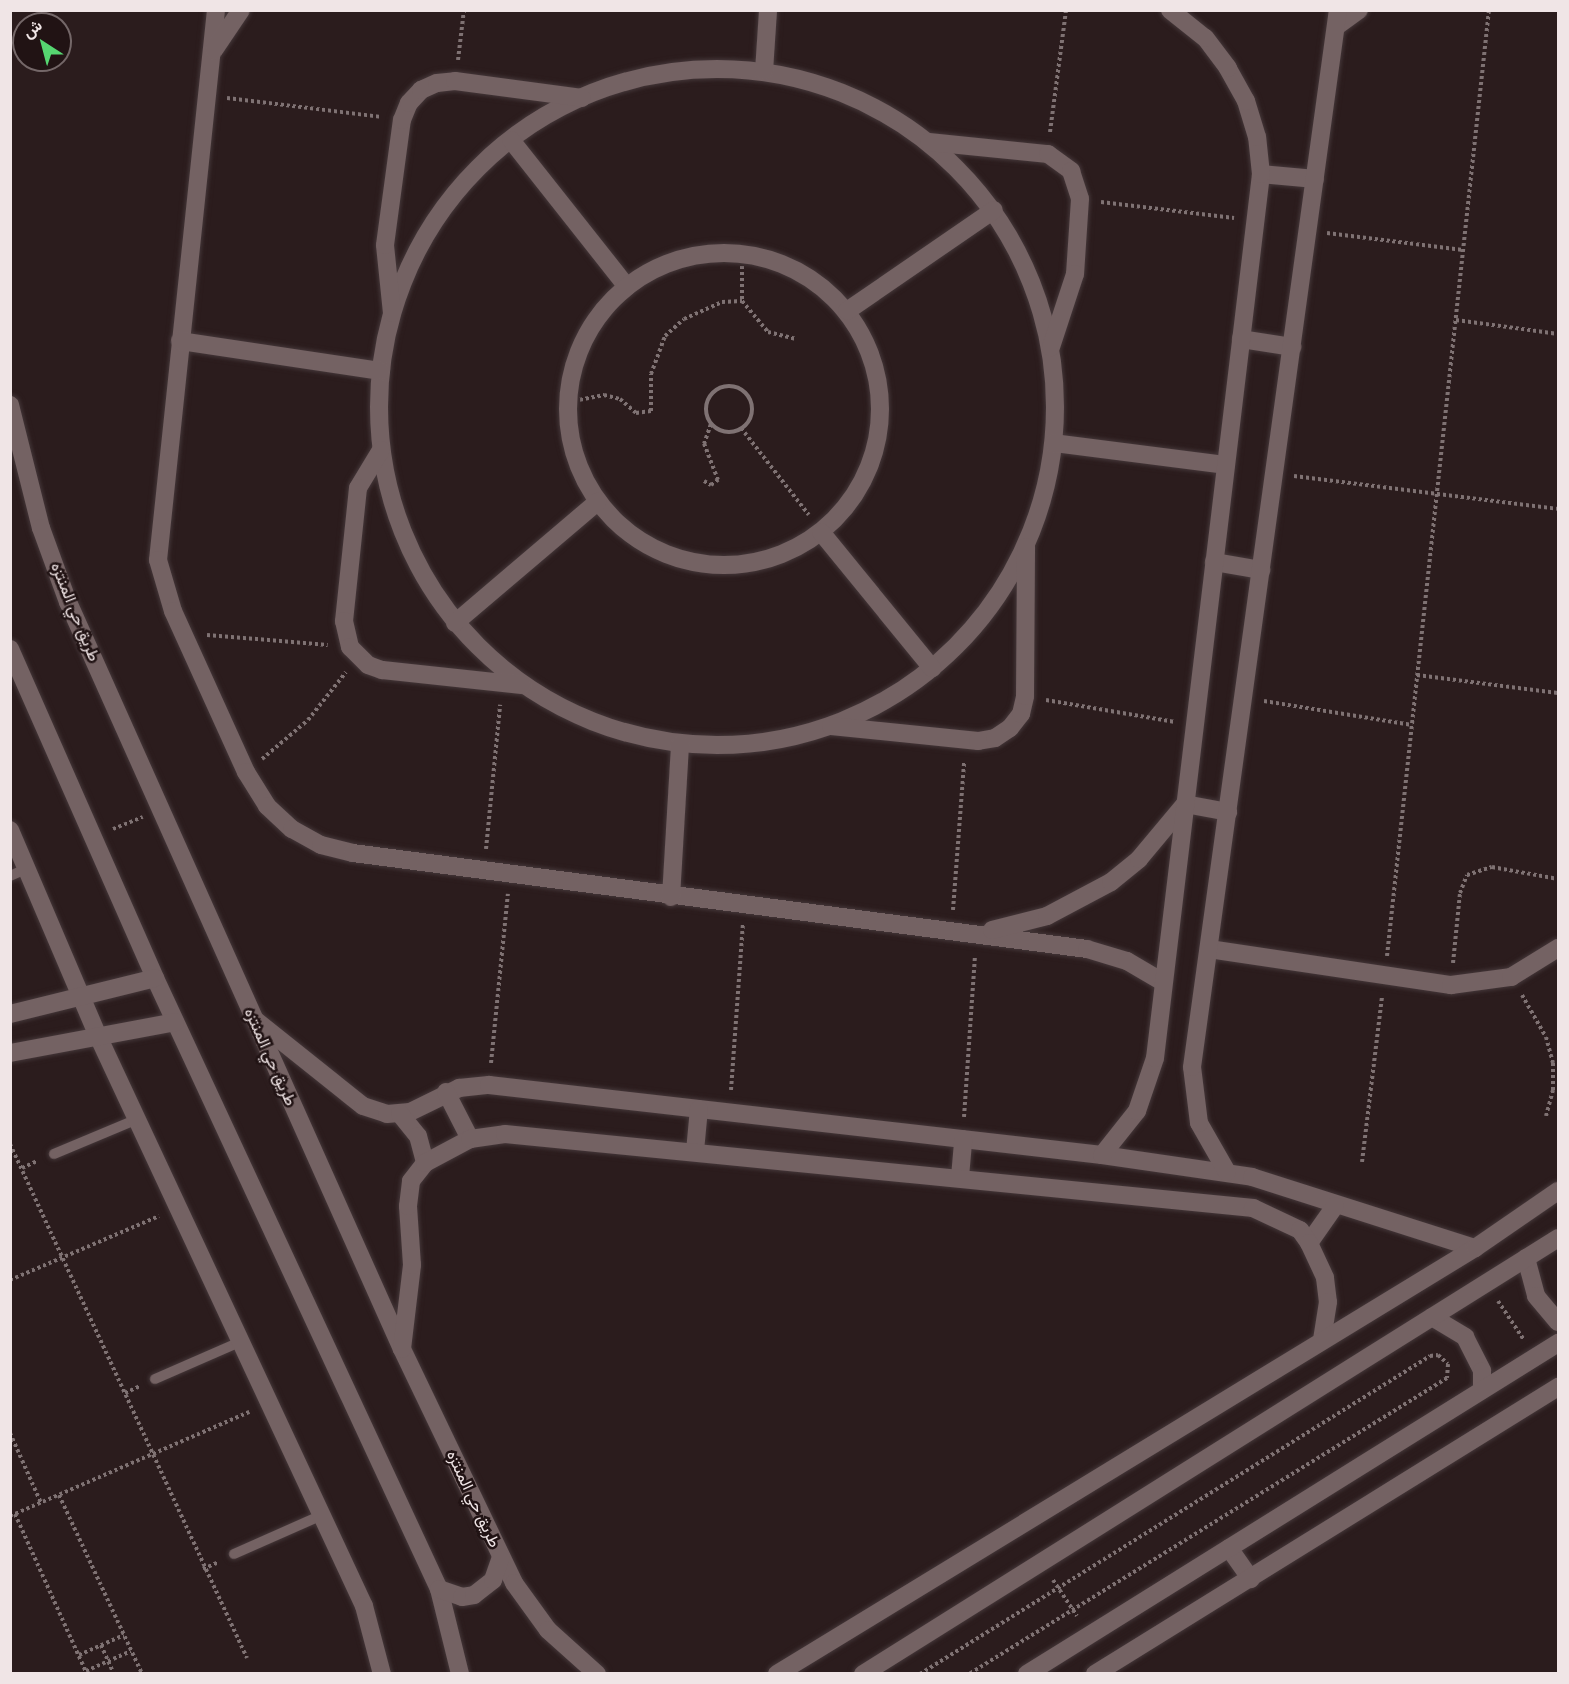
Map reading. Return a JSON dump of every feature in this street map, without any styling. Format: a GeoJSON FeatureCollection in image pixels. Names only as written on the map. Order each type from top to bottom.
{"type":"FeatureCollection","features":[{"type":"Feature","properties":{"kind":"street"},"geometry":{"type":"LineString","coordinates":[[216,10],[158,560],[163,586],[183,633],[246,772],[267,806],[292,829],[321,844],[353,853],[671,897],[977,932],[1107,954],[1164,982]]}},
{"type":"Feature","properties":{"kind":"street"},"geometry":{"type":"LineString","coordinates":[[211,54],[241,10]]}},
{"type":"Feature","properties":{"kind":"street"},"geometry":{"type":"LineString","coordinates":[[764,72],[768,10]]}},
{"type":"Feature","properties":{"kind":"street"},"geometry":{"type":"LineString","coordinates":[[1102,1155],[1137,1111],[1148,1085],[1164,982],[1261,174],[1257,137],[1249,110],[1228,68],[1205,38],[1170,10]]}},
{"type":"Feature","properties":{"kind":"street"},"geometry":{"type":"LineString","coordinates":[[1227,1172],[1206,1140],[1193,1095],[1192,1067],[1337,18],[1359,10]]}},
{"type":"Feature","properties":{"kind":"street"},"geometry":{"type":"LineString","coordinates":[[671,72],[764,72],[823,85],[869,105],[929,142],[963,174],[994,210],[1024,262],[1039,299],[1051,347],[1056,395],[1054,443],[1044,495],[1026,545],[1001,591],[969,633],[932,669],[883,702],[830,726],[781,739],[731,745],[680,744],[614,729],[571,713],[522,685],[455,623],[428,585],[406,542],[390,497],[381,450],[381,371],[392,313],[411,263],[438,217],[471,176],[511,140],[582,98],[626,82],[671,72]]}},
{"type":"Feature","properties":{"kind":"street"},"geometry":{"type":"LineString","coordinates":[[392,313],[385,244],[402,120],[409,103],[421,90],[437,82],[455,81],[582,98]]}},
{"type":"Feature","properties":{"kind":"street"},"geometry":{"type":"LineString","coordinates":[[511,140],[627,287]]}},
{"type":"Feature","properties":{"kind":"street"},"geometry":{"type":"LineString","coordinates":[[929,142],[1048,154],[1071,171],[1080,199],[1075,274],[1051,347]]}},
{"type":"Feature","properties":{"kind":"street"},"geometry":{"type":"LineString","coordinates":[[1261,174],[1315,179]]}},
{"type":"Feature","properties":{"kind":"street"},"geometry":{"type":"LineString","coordinates":[[847,311],[994,210]]}},
{"type":"Feature","properties":{"kind":"street"},"geometry":{"type":"LineString","coordinates":[[742,254],[774,261],[811,279],[847,311],[873,362],[881,402],[880,427],[875,451],[855,495],[821,532],[777,557],[728,566],[703,564],[655,550],[633,537],[597,502],[574,454],[568,402],[571,375],[584,342],[608,305],[627,287],[647,273],[693,256],[742,254]]}},
{"type":"Feature","properties":{"kind":"street"},"geometry":{"type":"LineString","coordinates":[[1241,339],[1292,347]]}},
{"type":"Feature","properties":{"kind":"street"},"geometry":{"type":"LineString","coordinates":[[180,341],[381,371]]}},
{"type":"Feature","properties":{"kind":"street","name":"طريق حي المنتزه"},"geometry":{"type":"LineString","coordinates":[[10,405],[41,528],[61,581],[252,1017],[402,1349],[501,1557],[530,1608],[568,1651],[597,1674]]}},
{"type":"Feature","properties":{"kind":"street"},"geometry":{"type":"LineString","coordinates":[[1054,443],[1226,465]]}},
{"type":"Feature","properties":{"kind":"street"},"geometry":{"type":"LineString","coordinates":[[381,450],[358,488],[344,621],[353,652],[382,670],[522,685]]}},
{"type":"Feature","properties":{"kind":"street"},"geometry":{"type":"LineString","coordinates":[[455,623],[597,502]]}},
{"type":"Feature","properties":{"kind":"street"},"geometry":{"type":"LineString","coordinates":[[821,532],[932,669]]}},
{"type":"Feature","properties":{"kind":"street"},"geometry":{"type":"LineString","coordinates":[[830,726],[966,740],[995,738],[1010,728],[1020,714],[1025,696],[1026,545]]}},
{"type":"Feature","properties":{"kind":"street"},"geometry":{"type":"LineString","coordinates":[[1214,562],[1262,570]]}},
{"type":"Feature","properties":{"kind":"street"},"geometry":{"type":"LineString","coordinates":[[10,649],[175,1022],[439,1589],[460,1674]]}},
{"type":"Feature","properties":{"kind":"street"},"geometry":{"type":"LineString","coordinates":[[671,897],[680,744]]}},
{"type":"Feature","properties":{"kind":"street"},"geometry":{"type":"LineString","coordinates":[[1185,804],[1228,812]]}},
{"type":"Feature","properties":{"kind":"street"},"geometry":{"type":"LineString","coordinates":[[977,932],[1047,916],[1095,891],[1139,859],[1185,804]]}},
{"type":"Feature","properties":{"kind":"street"},"geometry":{"type":"LineString","coordinates":[[10,830],[98,1036],[140,1118],[364,1606],[382,1674]]}},
{"type":"Feature","properties":{"kind":"street"},"geometry":{"type":"LineString","coordinates":[[1209,949],[1451,985],[1510,977],[1540,963],[1558,948]]}},
{"type":"Feature","properties":{"kind":"street"},"geometry":{"type":"LineString","coordinates":[[10,1014],[155,978]]}},
{"type":"Feature","properties":{"kind":"street"},"geometry":{"type":"LineString","coordinates":[[252,1017],[363,1106],[387,1114],[400,1114],[446,1092],[489,1085],[1102,1155],[1227,1172],[1286,1187],[1335,1206],[1475,1248]]}},
{"type":"Feature","properties":{"kind":"street"},"geometry":{"type":"LineString","coordinates":[[10,1053],[175,1022]]}},
{"type":"Feature","properties":{"kind":"street"},"geometry":{"type":"LineString","coordinates":[[446,1092],[470,1139]]}},
{"type":"Feature","properties":{"kind":"street"},"geometry":{"type":"LineString","coordinates":[[695,1151],[699,1108]]}},
{"type":"Feature","properties":{"kind":"street"},"geometry":{"type":"LineString","coordinates":[[400,1114],[418,1136],[425,1162]]}},
{"type":"Feature","properties":{"kind":"street"},"geometry":{"type":"LineString","coordinates":[[402,1349],[412,1265],[408,1194],[414,1176],[425,1162],[470,1139],[523,1134],[1229,1203],[1282,1219],[1300,1230],[1309,1243],[1325,1278],[1328,1302],[1322,1341]]}},
{"type":"Feature","properties":{"kind":"street"},"geometry":{"type":"LineString","coordinates":[[960,1177],[963,1139]]}},
{"type":"Feature","properties":{"kind":"street"},"geometry":{"type":"LineString","coordinates":[[1282,1219],[1286,1187]]}},
{"type":"Feature","properties":{"kind":"street"},"geometry":{"type":"LineString","coordinates":[[777,1674],[1475,1248],[1558,1191]]}},
{"type":"Feature","properties":{"kind":"street"},"geometry":{"type":"LineString","coordinates":[[1309,1243],[1335,1206]]}},
{"type":"Feature","properties":{"kind":"street"},"geometry":{"type":"LineString","coordinates":[[863,1674],[1043,1564],[1558,1238]]}},
{"type":"Feature","properties":{"kind":"street"},"geometry":{"type":"LineString","coordinates":[[1526,1258],[1536,1296],[1558,1322]]}},
{"type":"Feature","properties":{"kind":"street"},"geometry":{"type":"LineString","coordinates":[[1432,1317],[1465,1336],[1476,1353],[1482,1390]]}},
{"type":"Feature","properties":{"kind":"street"},"geometry":{"type":"LineString","coordinates":[[1026,1674],[1558,1343]]}},
{"type":"Feature","properties":{"kind":"street"},"geometry":{"type":"LineString","coordinates":[[1095,1674],[1558,1387]]}},
{"type":"Feature","properties":{"kind":"street"},"geometry":{"type":"LineString","coordinates":[[1228,1548],[1251,1579]]}},
{"type":"Feature","properties":{"kind":"street"},"geometry":{"type":"LineString","coordinates":[[439,1589],[462,1597],[474,1595],[494,1580],[501,1557]]}},
{"type":"Feature","properties":{"kind":"lane"},"geometry":{"type":"LineString","coordinates":[[10,876],[28,868]]}},
{"type":"Feature","properties":{"kind":"lane"},"geometry":{"type":"LineString","coordinates":[[54,1154],[140,1118]]}},
{"type":"Feature","properties":{"kind":"lane"},"geometry":{"type":"LineString","coordinates":[[154,1379],[242,1341]]}},
{"type":"Feature","properties":{"kind":"lane"},"geometry":{"type":"LineString","coordinates":[[234,1554],[322,1515]]}},
{"type":"Feature","properties":{"kind":"path"},"geometry":{"type":"LineString","coordinates":[[455,81],[464,10]]}},
{"type":"Feature","properties":{"kind":"path"},"geometry":{"type":"LineString","coordinates":[[1048,154],[1066,10]]}},
{"type":"Feature","properties":{"kind":"path"},"geometry":{"type":"LineString","coordinates":[[1362,1162],[1412,725],[1489,10]]}},
{"type":"Feature","properties":{"kind":"path"},"geometry":{"type":"LineString","coordinates":[[207,95],[402,120]]}},
{"type":"Feature","properties":{"kind":"path"},"geometry":{"type":"LineString","coordinates":[[1080,199],[1255,221]]}},
{"type":"Feature","properties":{"kind":"path"},"geometry":{"type":"LineString","coordinates":[[1308,231],[1463,250]]}},
{"type":"Feature","properties":{"kind":"path"},"geometry":{"type":"LineString","coordinates":[[742,254],[742,301],[768,332],[796,339]]}},
{"type":"Feature","properties":{"kind":"path"},"geometry":{"type":"LineString","coordinates":[[568,402],[604,396],[620,399],[636,413],[651,411],[651,374],[665,336],[684,319],[711,306],[742,301]]}},
{"type":"Feature","properties":{"kind":"path"},"geometry":{"type":"LineString","coordinates":[[1456,320],[1558,334]]}},
{"type":"Feature","properties":{"kind":"path"},"geometry":{"type":"LineString","coordinates":[[723,386],[740,388],[751,403],[748,421],[741,428],[725,432],[711,424],[706,416],[708,397],[723,386]]}},
{"type":"Feature","properties":{"kind":"path"},"geometry":{"type":"LineString","coordinates":[[704,481],[711,485],[718,480],[704,444],[711,424]]}},
{"type":"Feature","properties":{"kind":"path"},"geometry":{"type":"LineString","coordinates":[[741,428],[821,532]]}},
{"type":"Feature","properties":{"kind":"path"},"geometry":{"type":"LineString","coordinates":[[1275,474],[1558,509]]}},
{"type":"Feature","properties":{"kind":"path"},"geometry":{"type":"LineString","coordinates":[[183,633],[353,652],[308,720],[246,772]]}},
{"type":"Feature","properties":{"kind":"path"},"geometry":{"type":"LineString","coordinates":[[1417,675],[1558,693]]}},
{"type":"Feature","properties":{"kind":"path"},"geometry":{"type":"LineString","coordinates":[[484,871],[502,683]]}},
{"type":"Feature","properties":{"kind":"path"},"geometry":{"type":"LineString","coordinates":[[1025,696],[1194,725]]}},
{"type":"Feature","properties":{"kind":"path"},"geometry":{"type":"LineString","coordinates":[[1244,698],[1412,725]]}},
{"type":"Feature","properties":{"kind":"path"},"geometry":{"type":"LineString","coordinates":[[951,929],[966,740]]}},
{"type":"Feature","properties":{"kind":"path"},"geometry":{"type":"LineString","coordinates":[[93,837],[161,810]]}},
{"type":"Feature","properties":{"kind":"path"},"geometry":{"type":"LineString","coordinates":[[1451,985],[1460,894],[1467,875],[1492,867],[1558,879]]}},
{"type":"Feature","properties":{"kind":"path"},"geometry":{"type":"LineString","coordinates":[[489,1085],[510,875]]}},
{"type":"Feature","properties":{"kind":"path"},"geometry":{"type":"LineString","coordinates":[[729,1112],[744,906]]}},
{"type":"Feature","properties":{"kind":"path"},"geometry":{"type":"LineString","coordinates":[[963,1139],[977,932]]}},
{"type":"Feature","properties":{"kind":"path"},"geometry":{"type":"LineString","coordinates":[[1510,977],[1546,1037],[1553,1063],[1553,1090],[1546,1116]]}},
{"type":"Feature","properties":{"kind":"path"},"geometry":{"type":"LineString","coordinates":[[10,1144],[247,1658]]}},
{"type":"Feature","properties":{"kind":"path"},"geometry":{"type":"LineString","coordinates":[[10,1280],[180,1207]]}},
{"type":"Feature","properties":{"kind":"path"},"geometry":{"type":"LineString","coordinates":[[1486,1283],[1535,1358]]}},
{"type":"Feature","properties":{"kind":"path"},"geometry":{"type":"LineString","coordinates":[[920,1674],[1430,1356],[1438,1356],[1448,1364],[1447,1377],[969,1674]]}},
{"type":"Feature","properties":{"kind":"path"},"geometry":{"type":"LineString","coordinates":[[131,1651],[87,1672],[13,1515],[270,1402]]}},
{"type":"Feature","properties":{"kind":"path"},"geometry":{"type":"LineString","coordinates":[[10,1433],[41,1503]]}},
{"type":"Feature","properties":{"kind":"path"},"geometry":{"type":"LineString","coordinates":[[59,1495],[142,1674]]}},
{"type":"Feature","properties":{"kind":"path"},"geometry":{"type":"LineString","coordinates":[[1043,1564],[1089,1635]]}},
{"type":"Feature","properties":{"kind":"path"},"geometry":{"type":"LineString","coordinates":[[79,1655],[124,1635]]}},
{"type":"Feature","properties":{"kind":"path"},"geometry":{"type":"LineString","coordinates":[[101,1645],[114,1674]]}}]}
